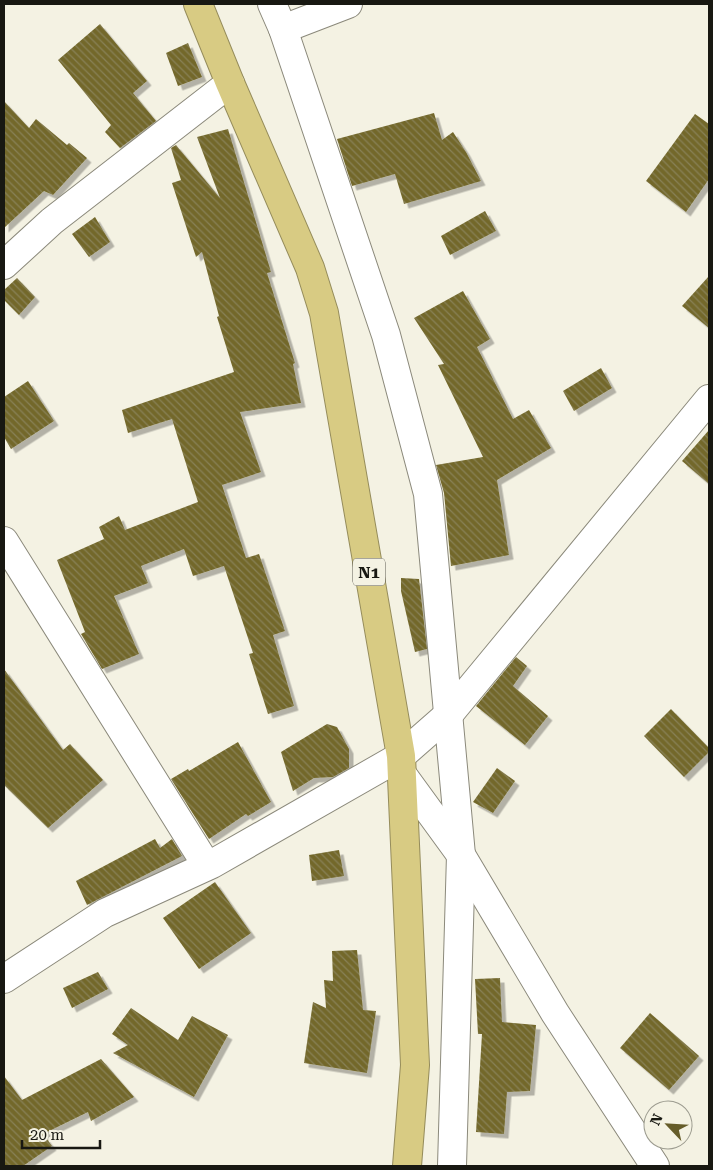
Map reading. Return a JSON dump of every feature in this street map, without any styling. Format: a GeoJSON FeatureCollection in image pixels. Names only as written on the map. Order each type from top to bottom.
{"type":"FeatureCollection","features":[{"type":"Feature","properties":{"kind":"highway","name":"N1"},"geometry":{"type":"LineString","coordinates":[[198,4],[310,268],[324,313],[402,765],[414,1065],[407,1166]]}},
{"type":"Feature","properties":{"kind":"street"},"geometry":{"type":"LineString","coordinates":[[272,4],[283,29],[386,335],[428,494],[450,713],[461,855],[452,1166]]}},
{"type":"Feature","properties":{"kind":"street"},"geometry":{"type":"LineString","coordinates":[[283,29],[348,4]]}},
{"type":"Feature","properties":{"kind":"street"},"geometry":{"type":"LineString","coordinates":[[4,265],[52,221],[230,83]]}},
{"type":"Feature","properties":{"kind":"street"},"geometry":{"type":"LineString","coordinates":[[4,979],[105,912],[207,866],[402,765],[450,713],[709,400]]}},
{"type":"Feature","properties":{"kind":"street"},"geometry":{"type":"LineString","coordinates":[[4,541],[207,866]]}},
{"type":"Feature","properties":{"kind":"street"},"geometry":{"type":"LineString","coordinates":[[402,765],[461,855],[555,1012],[655,1166]]}},
{"type":"Feature","properties":{"kind":"building"},"geometry":{"type":"Polygon","coordinates":[[[100,24],[147,81],[133,93],[156,121],[120,148],[105,132],[111,125],[58,60],[100,24]]]}},
{"type":"Feature","properties":{"kind":"building"},"geometry":{"type":"Polygon","coordinates":[[[188,43],[202,77],[178,86],[166,53],[188,43]]]}},
{"type":"Feature","properties":{"kind":"building"},"geometry":{"type":"Polygon","coordinates":[[[4,101],[29,128],[36,119],[67,145],[69,143],[87,158],[53,195],[44,191],[4,228],[4,101]]]}},
{"type":"Feature","properties":{"kind":"building"},"geometry":{"type":"Polygon","coordinates":[[[434,113],[442,140],[453,132],[481,181],[404,204],[395,174],[352,186],[337,139],[434,113]]]}},
{"type":"Feature","properties":{"kind":"building"},"geometry":{"type":"Polygon","coordinates":[[[695,114],[709,124],[709,179],[686,212],[646,181],[695,114]]]}},
{"type":"Feature","properties":{"kind":"building"},"geometry":{"type":"Polygon","coordinates":[[[228,129],[271,272],[267,273],[295,363],[293,364],[301,403],[240,412],[261,472],[222,485],[246,558],[259,554],[285,631],[273,635],[294,706],[268,714],[249,654],[253,653],[224,566],[193,576],[184,549],[141,566],[148,583],[114,596],[139,654],[102,669],[81,634],[85,632],[57,560],[104,539],[99,527],[119,516],[125,530],[198,502],[172,419],[128,433],[122,410],[234,372],[217,317],[219,316],[202,252],[196,257],[172,183],[181,180],[171,148],[176,145],[220,198],[197,137],[228,129]]]}},
{"type":"Feature","properties":{"kind":"building"},"geometry":{"type":"Polygon","coordinates":[[[485,211],[496,231],[450,255],[441,236],[485,211]]]}},
{"type":"Feature","properties":{"kind":"building"},"geometry":{"type":"Polygon","coordinates":[[[95,217],[110,242],[89,257],[72,234],[95,217]]]}},
{"type":"Feature","properties":{"kind":"building"},"geometry":{"type":"Polygon","coordinates":[[[709,276],[709,328],[682,306],[709,276]]]}},
{"type":"Feature","properties":{"kind":"building"},"geometry":{"type":"Polygon","coordinates":[[[17,278],[35,297],[19,315],[4,300],[4,290],[17,278]]]}},
{"type":"Feature","properties":{"kind":"building"},"geometry":{"type":"Polygon","coordinates":[[[463,291],[490,339],[477,347],[513,419],[529,410],[551,448],[497,480],[509,555],[451,566],[444,493],[436,465],[483,457],[438,365],[444,364],[414,318],[463,291]]]}},
{"type":"Feature","properties":{"kind":"building"},"geometry":{"type":"Polygon","coordinates":[[[601,368],[612,388],[574,411],[563,391],[601,368]]]}},
{"type":"Feature","properties":{"kind":"building"},"geometry":{"type":"Polygon","coordinates":[[[28,381],[54,421],[11,449],[4,437],[4,397],[28,381]]]}},
{"type":"Feature","properties":{"kind":"building"},"geometry":{"type":"Polygon","coordinates":[[[709,430],[709,484],[682,461],[709,430]]]}},
{"type":"Feature","properties":{"kind":"building"},"geometry":{"type":"Polygon","coordinates":[[[401,578],[419,579],[427,649],[415,652],[401,591],[401,578]]]}},
{"type":"Feature","properties":{"kind":"building"},"geometry":{"type":"Polygon","coordinates":[[[516,657],[527,666],[513,686],[548,716],[525,745],[476,706],[516,657]]]}},
{"type":"Feature","properties":{"kind":"building"},"geometry":{"type":"Polygon","coordinates":[[[4,669],[63,750],[70,744],[103,780],[48,828],[4,785],[4,669]]]}},
{"type":"Feature","properties":{"kind":"building"},"geometry":{"type":"Polygon","coordinates":[[[671,709],[709,748],[709,752],[684,777],[644,736],[671,709]]]}},
{"type":"Feature","properties":{"kind":"building"},"geometry":{"type":"Polygon","coordinates":[[[327,724],[337,727],[349,749],[349,768],[333,777],[314,778],[293,791],[281,752],[327,724]]]}},
{"type":"Feature","properties":{"kind":"building"},"geometry":{"type":"Polygon","coordinates":[[[238,742],[271,802],[248,816],[246,814],[209,839],[171,779],[188,769],[189,771],[238,742]]]}},
{"type":"Feature","properties":{"kind":"building"},"geometry":{"type":"Polygon","coordinates":[[[497,768],[515,781],[493,813],[473,802],[497,768]]]}},
{"type":"Feature","properties":{"kind":"building"},"geometry":{"type":"Polygon","coordinates":[[[155,839],[160,848],[172,839],[182,856],[87,905],[76,881],[155,839]]]}},
{"type":"Feature","properties":{"kind":"building"},"geometry":{"type":"Polygon","coordinates":[[[339,850],[344,876],[312,881],[309,855],[339,850]]]}},
{"type":"Feature","properties":{"kind":"building"},"geometry":{"type":"Polygon","coordinates":[[[215,882],[251,933],[199,969],[163,918],[215,882]]]}},
{"type":"Feature","properties":{"kind":"building"},"geometry":{"type":"Polygon","coordinates":[[[357,950],[363,1010],[376,1011],[367,1073],[304,1063],[313,1002],[326,1008],[324,980],[333,981],[332,951],[357,950]]]}},
{"type":"Feature","properties":{"kind":"building"},"geometry":{"type":"Polygon","coordinates":[[[98,972],[108,989],[72,1008],[63,988],[98,972]]]}},
{"type":"Feature","properties":{"kind":"building"},"geometry":{"type":"Polygon","coordinates":[[[500,978],[502,1022],[536,1025],[530,1091],[507,1092],[504,1134],[476,1132],[482,1034],[478,1034],[475,979],[500,978]]]}},
{"type":"Feature","properties":{"kind":"building"},"geometry":{"type":"Polygon","coordinates":[[[131,1008],[178,1040],[192,1016],[228,1035],[194,1097],[113,1053],[128,1045],[112,1034],[131,1008]]]}},
{"type":"Feature","properties":{"kind":"building"},"geometry":{"type":"Polygon","coordinates":[[[650,1013],[699,1056],[669,1090],[620,1048],[650,1013]]]}},
{"type":"Feature","properties":{"kind":"building"},"geometry":{"type":"Polygon","coordinates":[[[101,1059],[134,1097],[91,1121],[88,1112],[43,1134],[52,1146],[23,1166],[4,1166],[4,1076],[22,1100],[101,1059]]]}}]}
